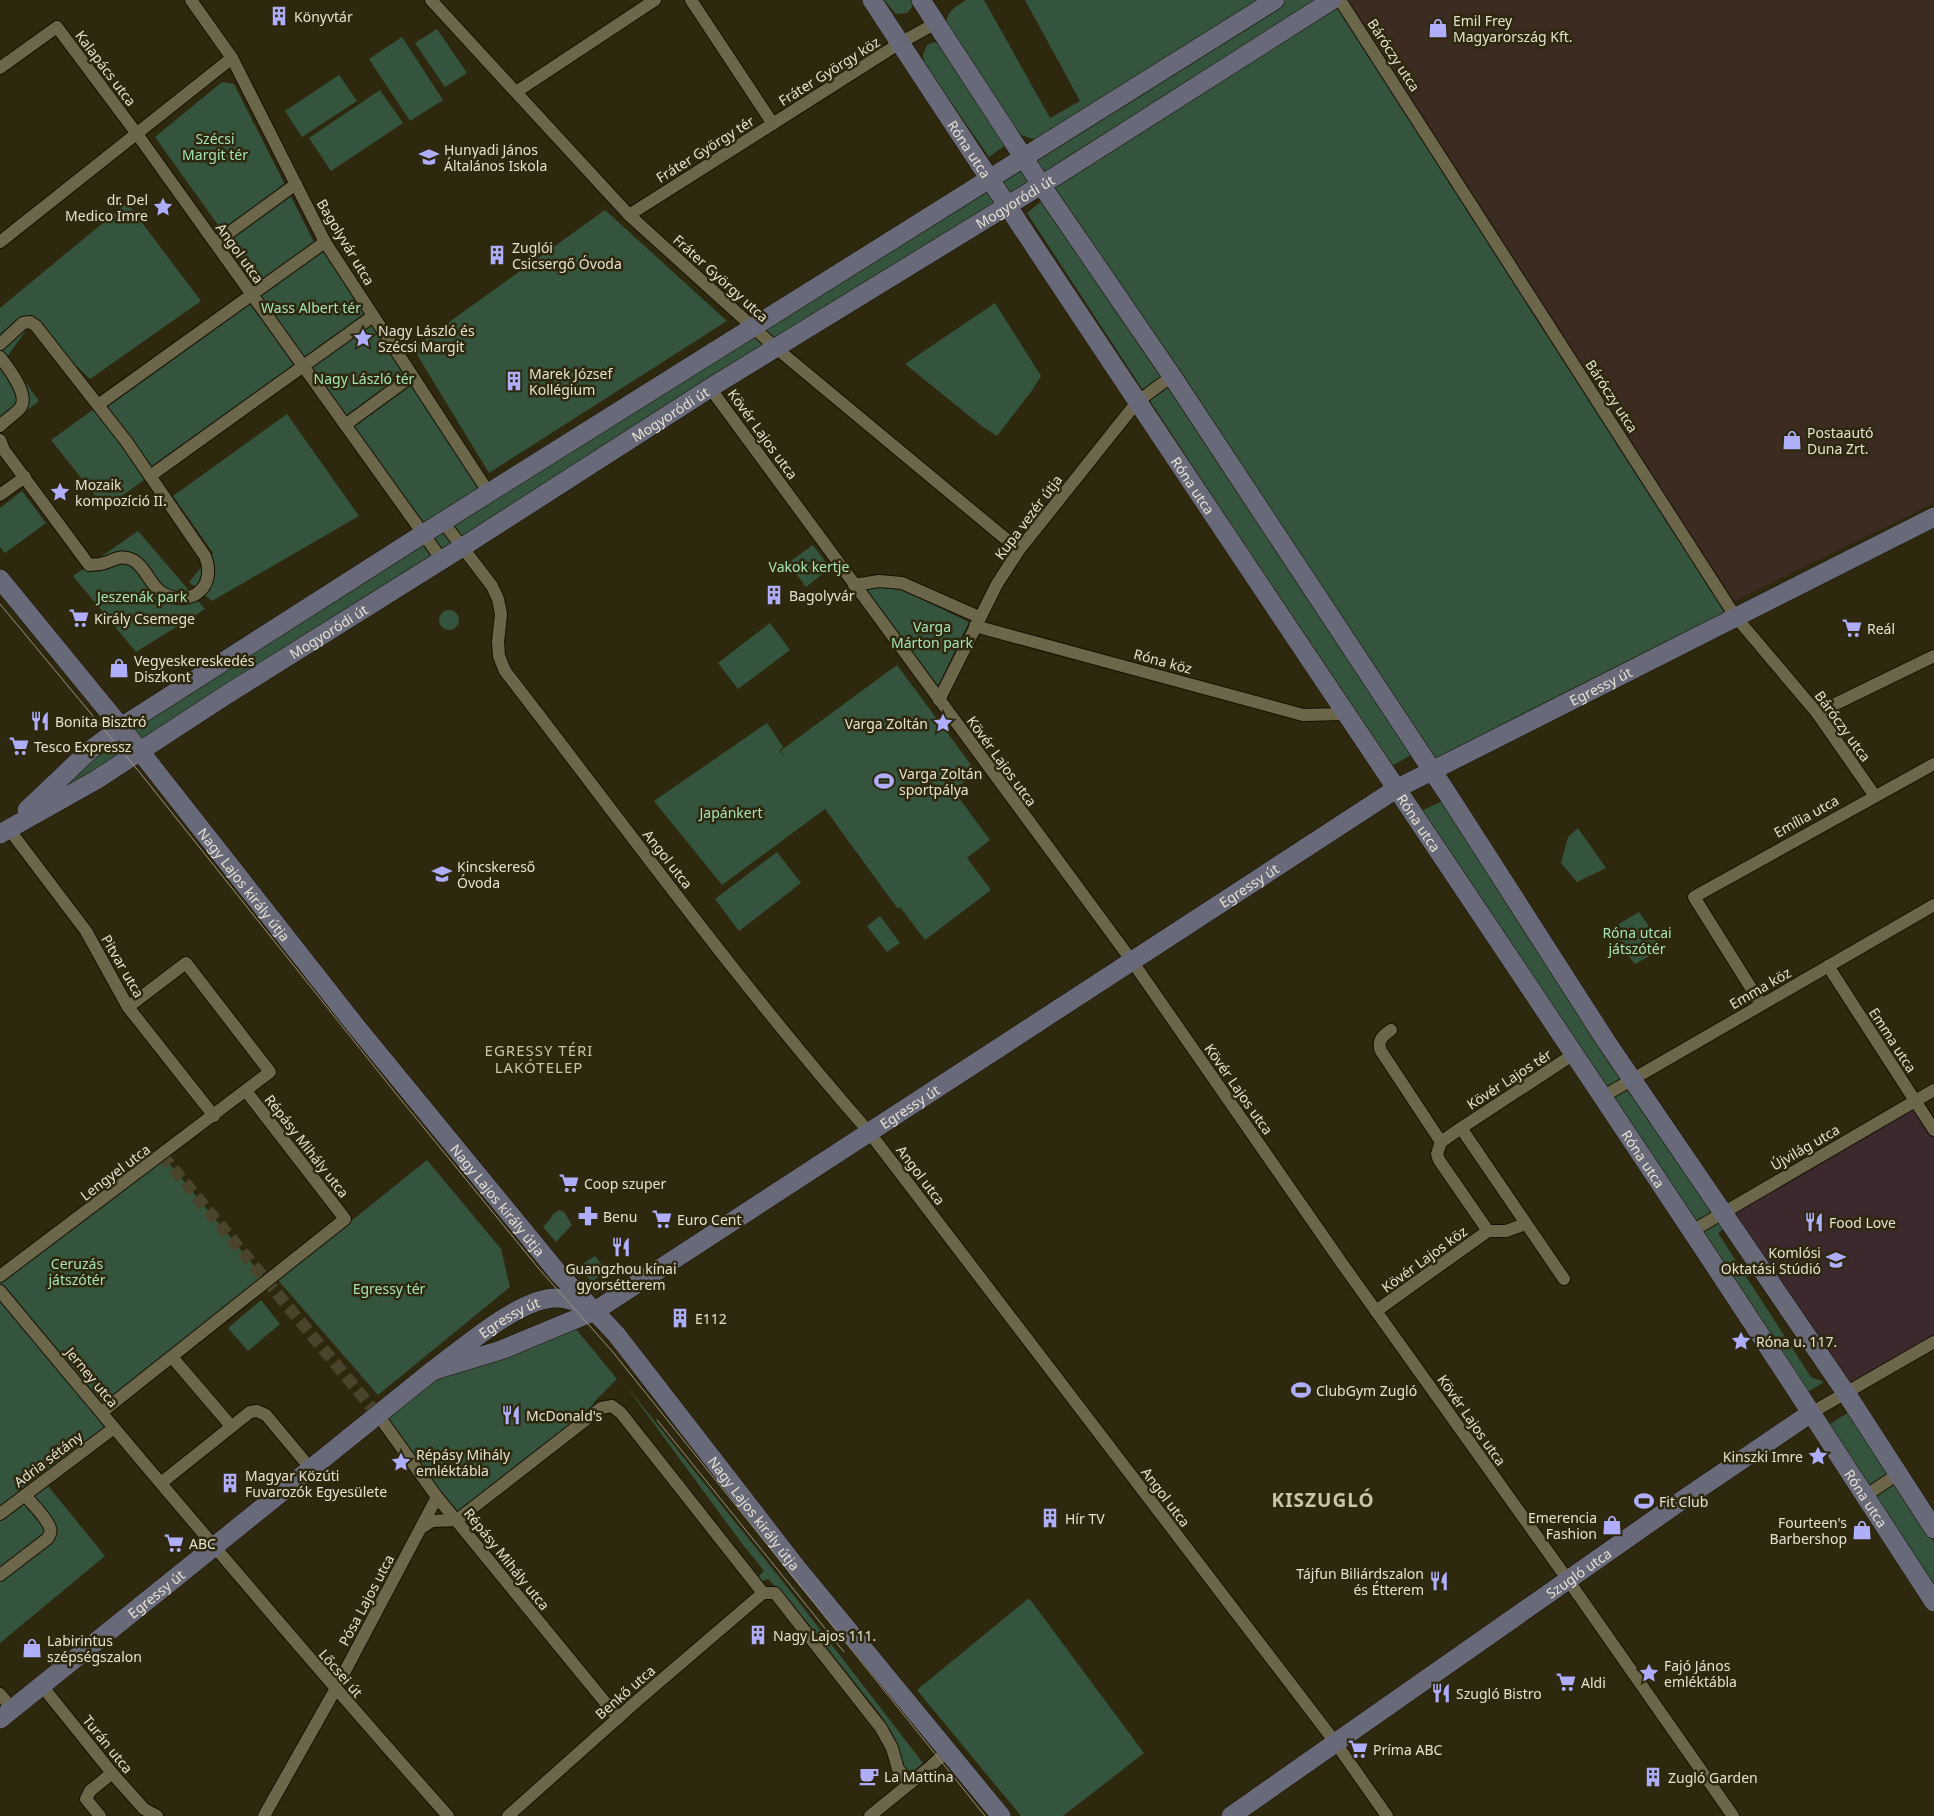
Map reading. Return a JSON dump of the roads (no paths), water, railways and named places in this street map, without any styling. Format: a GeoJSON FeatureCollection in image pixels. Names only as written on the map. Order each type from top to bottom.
{"type":"FeatureCollection","features":[{"type":"Feature","properties":{"kind":"street","name":"Bagolyvár utca"},"geometry":{"type":"LineString","coordinates":[[191,0],[232,58],[325,242],[489,493]]}},
{"type":"Feature","properties":{"kind":"street","name":"Fráter György utca"},"geometry":{"type":"LineString","coordinates":[[431,0],[629,215],[776,348],[1019,550]]}},
{"type":"Feature","properties":{"kind":"street"},"geometry":{"type":"LineString","coordinates":[[516,92],[655,0]]}},
{"type":"Feature","properties":{"kind":"street","name":"Fráter György tér"},"geometry":{"type":"LineString","coordinates":[[629,215],[773,124],[691,0]]}},
{"type":"Feature","properties":{"kind":"street","name":"Róna utca"},"geometry":{"type":"LineString","coordinates":[[872,0],[1137,402],[1692,1231],[1865,1496],[1928,1580],[1934,1602]]}},
{"type":"Feature","properties":{"kind":"street"},"geometry":{"type":"LineString","coordinates":[[921,0],[1041,185],[1172,376],[1432,770],[1606,1041],[1846,1393],[1934,1529]]}},
{"type":"Feature","properties":{"kind":"street"},"geometry":{"type":"LineString","coordinates":[[4,831],[89,750],[121,727],[423,534],[1275,0]]}},
{"type":"Feature","properties":{"kind":"street","name":"Mogyoródi út"},"geometry":{"type":"LineString","coordinates":[[4,831],[96,780],[226,695],[462,548],[710,388],[1041,185],[1332,0]]}},
{"type":"Feature","properties":{"kind":"street","name":"Báróczy utca"},"geometry":{"type":"LineString","coordinates":[[1340,0],[1736,616],[1817,713],[1875,796]]}},
{"type":"Feature","properties":{"kind":"street"},"geometry":{"type":"LineString","coordinates":[[900,44],[936,23]]}},
{"type":"Feature","properties":{"kind":"street","name":"Kalapács utca"},"geometry":{"type":"LineString","coordinates":[[0,68],[57,28],[137,134]]}},
{"type":"Feature","properties":{"kind":"street","name":"Fráter György köz"},"geometry":{"type":"LineString","coordinates":[[773,124],[900,44]]}},
{"type":"Feature","properties":{"kind":"street"},"geometry":{"type":"LineString","coordinates":[[0,242],[232,58]]}},
{"type":"Feature","properties":{"kind":"street","name":"Angol utca"},"geometry":{"type":"LineString","coordinates":[[137,134],[442,560]]}},
{"type":"Feature","properties":{"kind":"street"},"geometry":{"type":"LineString","coordinates":[[214,243],[296,184]]}},
{"type":"Feature","properties":{"kind":"street"},"geometry":{"type":"LineString","coordinates":[[98,405],[325,242]]}},
{"type":"Feature","properties":{"kind":"street"},"geometry":{"type":"LineString","coordinates":[[150,476],[373,316]]}},
{"type":"Feature","properties":{"kind":"street"},"geometry":{"type":"LineString","coordinates":[[0,344],[22,324],[30,322],[36,326],[126,441],[205,556],[209,572],[207,582],[201,591],[194,597],[183,599],[162,593],[134,561],[118,557],[101,564],[89,565],[2,445]]}},
{"type":"Feature","properties":{"kind":"street"},"geometry":{"type":"LineString","coordinates":[[0,357],[15,378],[23,396],[20,408],[0,426]]}},
{"type":"Feature","properties":{"kind":"street"},"geometry":{"type":"LineString","coordinates":[[344,425],[412,376]]}},
{"type":"Feature","properties":{"kind":"street","name":"Kupa vezér útja"},"geometry":{"type":"LineString","coordinates":[[939,700],[996,584],[1019,550],[1137,402],[1172,376]]}},
{"type":"Feature","properties":{"kind":"street","name":"Kövér Lajos utca"},"geometry":{"type":"LineString","coordinates":[[710,388],[1132,961],[1376,1311],[1733,1816]]}},
{"type":"Feature","properties":{"kind":"street"},"geometry":{"type":"LineString","coordinates":[[0,495],[25,477]]}},
{"type":"Feature","properties":{"kind":"street","name":"Egressy út"},"geometry":{"type":"LineString","coordinates":[[432,1371],[501,1350],[596,1311],[1396,789],[1934,517]]}},
{"type":"Feature","properties":{"kind":"street","name":"Angol utca"},"geometry":{"type":"LineString","coordinates":[[443,522],[492,586],[498,598],[501,614],[498,642],[499,656],[505,671],[760,1004],[869,1132],[1335,1742],[1386,1816]]}},
{"type":"Feature","properties":{"kind":"street","name":"Nagy Lajos király útja"},"geometry":{"type":"LineString","coordinates":[[0,579],[121,727],[355,1025],[560,1274],[616,1334],[797,1568],[1001,1816]]}},
{"type":"Feature","properties":{"kind":"street","name":"Róna köz"},"geometry":{"type":"LineString","coordinates":[[854,585],[879,581],[902,583],[977,621],[1303,715],[1345,714]]}},
{"type":"Feature","properties":{"kind":"street"},"geometry":{"type":"LineString","coordinates":[[1817,713],[1934,656]]}},
{"type":"Feature","properties":{"kind":"street","name":"Emília utca"},"geometry":{"type":"LineString","coordinates":[[1761,1004],[1694,897],[1934,764]]}},
{"type":"Feature","properties":{"kind":"street","name":"Pitvar utca"},"geometry":{"type":"LineString","coordinates":[[4,831],[86,932],[128,1007],[214,1116]]}},
{"type":"Feature","properties":{"kind":"street","name":"Emma köz"},"geometry":{"type":"LineString","coordinates":[[1602,1097],[1934,905]]}},
{"type":"Feature","properties":{"kind":"street"},"geometry":{"type":"LineString","coordinates":[[128,1007],[186,962],[270,1072],[246,1091]]}},
{"type":"Feature","properties":{"kind":"street","name":"Emma utca"},"geometry":{"type":"LineString","coordinates":[[1828,966],[1934,1130]]}},
{"type":"Feature","properties":{"kind":"street"},"geometry":{"type":"LineString","coordinates":[[1391,1030],[1383,1035],[1380,1040],[1381,1052],[1441,1142],[1437,1154],[1439,1160],[1488,1231],[1506,1231],[1526,1224]]}},
{"type":"Feature","properties":{"kind":"street","name":"Kövér Lajos tér"},"geometry":{"type":"LineString","coordinates":[[1441,1142],[1574,1054]]}},
{"type":"Feature","properties":{"kind":"street","name":"Újvilág utca"},"geometry":{"type":"LineString","coordinates":[[1692,1231],[1934,1090]]}},
{"type":"Feature","properties":{"kind":"street","name":"Lengyel utca"},"geometry":{"type":"LineString","coordinates":[[0,1276],[246,1091]]}},
{"type":"Feature","properties":{"kind":"street","name":"Répásy Mihály utca"},"geometry":{"type":"LineString","coordinates":[[172,1357],[266,1280],[345,1219],[246,1091]]}},
{"type":"Feature","properties":{"kind":"street","name":"Kövér Lajos tér"},"geometry":{"type":"LineString","coordinates":[[1461,1128],[1564,1279]]}},
{"type":"Feature","properties":{"kind":"street","name":"Kövér Lajos köz"},"geometry":{"type":"LineString","coordinates":[[1376,1311],[1488,1231]]}},
{"type":"Feature","properties":{"kind":"street","name":"Jerney utca"},"geometry":{"type":"LineString","coordinates":[[0,1291],[213,1547]]}},
{"type":"Feature","properties":{"kind":"street","name":"Egressy út"},"geometry":{"type":"LineString","coordinates":[[6,1714],[432,1371],[486,1331],[518,1310],[537,1302],[556,1298],[580,1303],[596,1311]]}},
{"type":"Feature","properties":{"kind":"street"},"geometry":{"type":"LineString","coordinates":[[486,1331],[481,1340],[484,1348],[501,1350]]}},
{"type":"Feature","properties":{"kind":"street","name":"Szugló utca"},"geometry":{"type":"LineString","coordinates":[[1231,1816],[1568,1580],[1811,1413],[1934,1342]]}},
{"type":"Feature","properties":{"kind":"street"},"geometry":{"type":"LineString","coordinates":[[102,1412],[172,1357],[231,1426]]}},
{"type":"Feature","properties":{"kind":"street"},"geometry":{"type":"LineString","coordinates":[[420,1528],[432,1522],[457,1520],[601,1408],[607,1406],[617,1409],[763,1593],[775,1593],[881,1728],[892,1748],[898,1769],[910,1783]]}},
{"type":"Feature","properties":{"kind":"street"},"geometry":{"type":"LineString","coordinates":[[161,1484],[231,1426],[250,1412],[258,1411],[266,1415],[311,1469]]}},
{"type":"Feature","properties":{"kind":"street","name":"Répásy Mihály utca"},"geometry":{"type":"LineString","coordinates":[[378,1415],[437,1497],[618,1718]]}},
{"type":"Feature","properties":{"kind":"street","name":"Adria sétány"},"geometry":{"type":"LineString","coordinates":[[0,1514],[114,1428]]}},
{"type":"Feature","properties":{"kind":"street"},"geometry":{"type":"LineString","coordinates":[[1865,1496],[1898,1474]]}},
{"type":"Feature","properties":{"kind":"street"},"geometry":{"type":"LineString","coordinates":[[0,1575],[51,1534],[51,1529],[25,1495]]}},
{"type":"Feature","properties":{"kind":"street","name":"Pósa Lajos utca"},"geometry":{"type":"LineString","coordinates":[[264,1816],[335,1690],[437,1497]]}},
{"type":"Feature","properties":{"kind":"street","name":"Lőcsei út"},"geometry":{"type":"LineString","coordinates":[[213,1547],[335,1690],[448,1816]]}},
{"type":"Feature","properties":{"kind":"street","name":"Benkő utca"},"geometry":{"type":"LineString","coordinates":[[508,1816],[763,1593]]}},
{"type":"Feature","properties":{"kind":"street","name":"Turán utca"},"geometry":{"type":"LineString","coordinates":[[42,1686],[141,1812],[157,1816]]}},
{"type":"Feature","properties":{"kind":"street"},"geometry":{"type":"LineString","coordinates":[[0,1694],[6,1714]]}},
{"type":"Feature","properties":{"kind":"street"},"geometry":{"type":"LineString","coordinates":[[870,1816],[948,1750]]}},
{"type":"Feature","properties":{"kind":"street"},"geometry":{"type":"LineString","coordinates":[[100,1816],[86,1799],[90,1791],[112,1773]]}},
{"type":"Feature","properties":{"kind":"tunnel"},"geometry":{"type":"LineString","coordinates":[[162,1155],[378,1415]]}},
{"type":"Feature","properties":{"kind":"tram line"},"geometry":{"type":"LineString","coordinates":[[0,604],[141,774],[393,1090],[540,1270],[612,1351],[985,1816]]}},
{"type":"Feature","properties":{"kind":"tram line"},"geometry":{"type":"LineString","coordinates":[[657,1420],[844,1652]]}},
{"type":"Feature","properties":{"kind":"place","name":"Könyvtár"},"geometry":{"type":"Point","coordinates":[279,16]}},
{"type":"Feature","properties":{"kind":"place","name":"Emil Frey Magyarország Kft."},"geometry":{"type":"Point","coordinates":[1438,28]}},
{"type":"Feature","properties":{"kind":"place","name":"Hunyadi János Általános Iskola"},"geometry":{"type":"Point","coordinates":[429,157]}},
{"type":"Feature","properties":{"kind":"place","name":"dr. Del Medico Imre"},"geometry":{"type":"Point","coordinates":[163,207]}},
{"type":"Feature","properties":{"kind":"place","name":"Zuglói Csicsergő Óvoda"},"geometry":{"type":"Point","coordinates":[497,255]}},
{"type":"Feature","properties":{"kind":"place","name":"Nagy László és Szécsi Margit"},"geometry":{"type":"Point","coordinates":[363,338]}},
{"type":"Feature","properties":{"kind":"place","name":"Marek József Kollégium"},"geometry":{"type":"Point","coordinates":[514,381]}},
{"type":"Feature","properties":{"kind":"place","name":"Postaautó Duna Zrt."},"geometry":{"type":"Point","coordinates":[1792,440]}},
{"type":"Feature","properties":{"kind":"place","name":"Mozaik kompozíció II."},"geometry":{"type":"Point","coordinates":[60,492]}},
{"type":"Feature","properties":{"kind":"place","name":"Bagolyvár"},"geometry":{"type":"Point","coordinates":[774,595]}},
{"type":"Feature","properties":{"kind":"place","name":"Király Csemege"},"geometry":{"type":"Point","coordinates":[79,618]}},
{"type":"Feature","properties":{"kind":"place","name":"Reál"},"geometry":{"type":"Point","coordinates":[1852,628]}},
{"type":"Feature","properties":{"kind":"place","name":"Vegyeskereskedés Diszkont"},"geometry":{"type":"Point","coordinates":[119,668]}},
{"type":"Feature","properties":{"kind":"place","name":"Bonita Bisztró"},"geometry":{"type":"Point","coordinates":[40,721]}},
{"type":"Feature","properties":{"kind":"place","name":"Varga Zoltán"},"geometry":{"type":"Point","coordinates":[943,723]}},
{"type":"Feature","properties":{"kind":"place","name":"Tesco Expressz"},"geometry":{"type":"Point","coordinates":[19,746]}},
{"type":"Feature","properties":{"kind":"place","name":"Varga Zoltán sportpálya"},"geometry":{"type":"Point","coordinates":[884,781]}},
{"type":"Feature","properties":{"kind":"place","name":"Kincskereső Óvoda"},"geometry":{"type":"Point","coordinates":[442,874]}},
{"type":"Feature","properties":{"kind":"place","name":"Coop szuper"},"geometry":{"type":"Point","coordinates":[569,1183]}},
{"type":"Feature","properties":{"kind":"place","name":"Benu"},"geometry":{"type":"Point","coordinates":[588,1216]}},
{"type":"Feature","properties":{"kind":"place","name":"Euro Cent"},"geometry":{"type":"Point","coordinates":[662,1219]}},
{"type":"Feature","properties":{"kind":"place","name":"Food Love"},"geometry":{"type":"Point","coordinates":[1814,1222]}},
{"type":"Feature","properties":{"kind":"place","name":"Guangzhou kínai gyorsétterem"},"geometry":{"type":"Point","coordinates":[621,1247]}},
{"type":"Feature","properties":{"kind":"place","name":"Komlósi Oktatási Stúdió"},"geometry":{"type":"Point","coordinates":[1836,1260]}},
{"type":"Feature","properties":{"kind":"place","name":"E112"},"geometry":{"type":"Point","coordinates":[680,1318]}},
{"type":"Feature","properties":{"kind":"place","name":"Róna u. 117."},"geometry":{"type":"Point","coordinates":[1741,1341]}},
{"type":"Feature","properties":{"kind":"place","name":"ClubGym Zugló"},"geometry":{"type":"Point","coordinates":[1301,1390]}},
{"type":"Feature","properties":{"kind":"place","name":"McDonald's"},"geometry":{"type":"Point","coordinates":[511,1415]}},
{"type":"Feature","properties":{"kind":"place","name":"Kinszki Imre"},"geometry":{"type":"Point","coordinates":[1818,1456]}},
{"type":"Feature","properties":{"kind":"place","name":"Répásy Mihály emléktábla"},"geometry":{"type":"Point","coordinates":[401,1462]}},
{"type":"Feature","properties":{"kind":"place","name":"Magyar Közúti Fuvarozók Egyesülete"},"geometry":{"type":"Point","coordinates":[230,1483]}},
{"type":"Feature","properties":{"kind":"place","name":"Fit Club"},"geometry":{"type":"Point","coordinates":[1644,1501]}},
{"type":"Feature","properties":{"kind":"place","name":"Hír TV"},"geometry":{"type":"Point","coordinates":[1050,1518]}},
{"type":"Feature","properties":{"kind":"place","name":"Emerencia Fashion"},"geometry":{"type":"Point","coordinates":[1612,1525]}},
{"type":"Feature","properties":{"kind":"place","name":"Fourteen's Barbershop"},"geometry":{"type":"Point","coordinates":[1862,1530]}},
{"type":"Feature","properties":{"kind":"place","name":"ABC"},"geometry":{"type":"Point","coordinates":[174,1543]}},
{"type":"Feature","properties":{"kind":"place","name":"Tájfun Biliárdszalon és Étterem"},"geometry":{"type":"Point","coordinates":[1439,1581]}},
{"type":"Feature","properties":{"kind":"place","name":"Nagy Lajos 111."},"geometry":{"type":"Point","coordinates":[758,1635]}},
{"type":"Feature","properties":{"kind":"place","name":"Labirintus szépségszalon"},"geometry":{"type":"Point","coordinates":[32,1648]}},
{"type":"Feature","properties":{"kind":"place","name":"Fajó János emléktábla"},"geometry":{"type":"Point","coordinates":[1649,1673]}},
{"type":"Feature","properties":{"kind":"place","name":"Aldi"},"geometry":{"type":"Point","coordinates":[1566,1682]}},
{"type":"Feature","properties":{"kind":"place","name":"Szugló Bistro"},"geometry":{"type":"Point","coordinates":[1441,1693]}},
{"type":"Feature","properties":{"kind":"place","name":"Príma ABC"},"geometry":{"type":"Point","coordinates":[1358,1749]}},
{"type":"Feature","properties":{"kind":"place","name":"La Mattina"},"geometry":{"type":"Point","coordinates":[869,1776]}},
{"type":"Feature","properties":{"kind":"place","name":"Zugló Garden"},"geometry":{"type":"Point","coordinates":[1653,1777]}},
{"type":"Feature","properties":{"kind":"district","name":"EGRESSY TÉRI LAKÓTELEP"},"geometry":{"type":"Point","coordinates":[539,1058]}},
{"type":"Feature","properties":{"kind":"district","name":"KISZUGLÓ"},"geometry":{"type":"Point","coordinates":[1323,1500]}},
{"type":"Feature","properties":{"kind":"park label","name":"Szécsi Margit tér"},"geometry":{"type":"Point","coordinates":[215,146]}},
{"type":"Feature","properties":{"kind":"park label","name":"Wass Albert tér"},"geometry":{"type":"Point","coordinates":[311,307]}},
{"type":"Feature","properties":{"kind":"park label","name":"Nagy László tér"},"geometry":{"type":"Point","coordinates":[364,378]}},
{"type":"Feature","properties":{"kind":"park label","name":"Vakok kertje"},"geometry":{"type":"Point","coordinates":[809,566]}},
{"type":"Feature","properties":{"kind":"park label","name":"Jeszenák park"},"geometry":{"type":"Point","coordinates":[142,596]}},
{"type":"Feature","properties":{"kind":"park label","name":"Varga Márton park"},"geometry":{"type":"Point","coordinates":[932,634]}},
{"type":"Feature","properties":{"kind":"park label","name":"Japánkert"},"geometry":{"type":"Point","coordinates":[731,812]}},
{"type":"Feature","properties":{"kind":"park label","name":"Róna utcai játszótér"},"geometry":{"type":"Point","coordinates":[1637,940]}},
{"type":"Feature","properties":{"kind":"park label","name":"Ceruzás játszótér"},"geometry":{"type":"Point","coordinates":[77,1272]}},
{"type":"Feature","properties":{"kind":"park label","name":"Egressy tér"},"geometry":{"type":"Point","coordinates":[389,1288]}}]}
